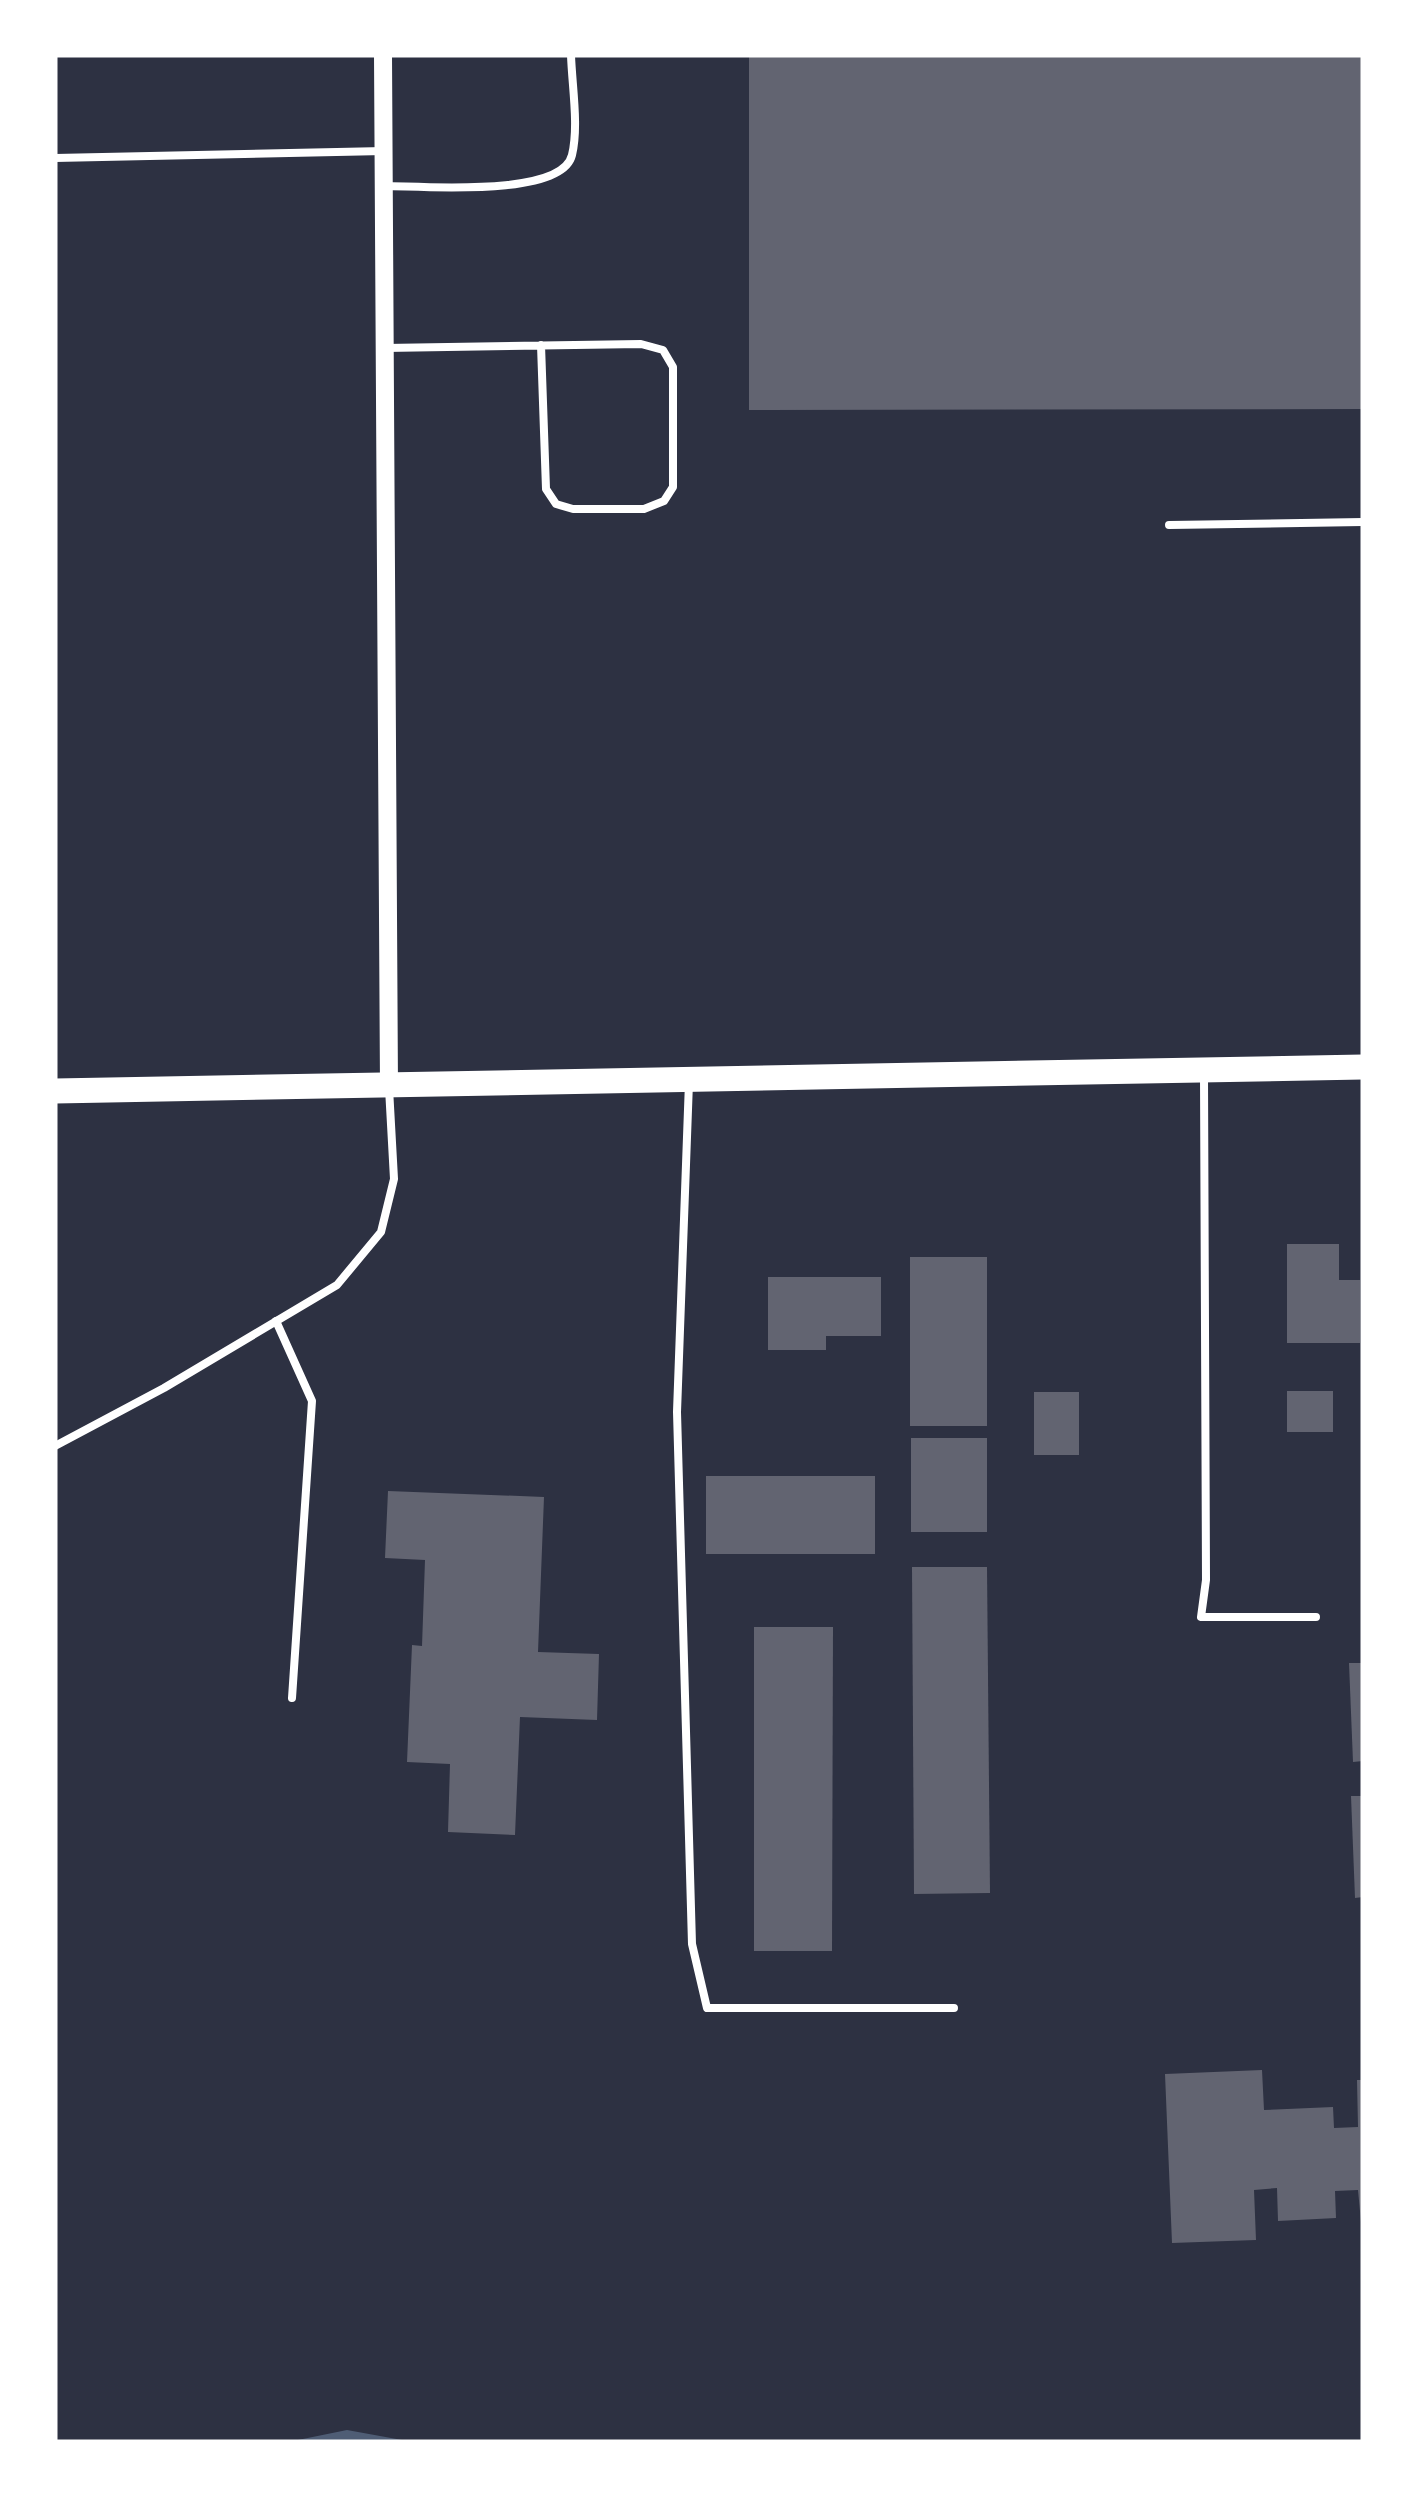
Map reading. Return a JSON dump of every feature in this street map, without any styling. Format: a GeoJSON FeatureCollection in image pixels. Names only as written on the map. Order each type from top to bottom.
{"type":"FeatureCollection","features":[{"type":"Feature","properties":{"kind":"main road"},"geometry":{"type":"LineString","coordinates":[[55,1091],[389,1088],[1363,1067]]}},
{"type":"Feature","properties":{"kind":"street"},"geometry":{"type":"LineString","coordinates":[[383,55],[389,1088]]}},
{"type":"Feature","properties":{"kind":"lane"},"geometry":{"type":"LineString","coordinates":[[384,186],[530,184],[559,175],[572,158],[572,55]]}},
{"type":"Feature","properties":{"kind":"lane"},"geometry":{"type":"LineString","coordinates":[[55,158],[384,151]]}},
{"type":"Feature","properties":{"kind":"lane"},"geometry":{"type":"LineString","coordinates":[[385,348],[541,345],[641,344],[663,350],[673,367],[673,487],[664,501],[644,509],[573,509],[556,504],[546,489],[541,345]]}},
{"type":"Feature","properties":{"kind":"lane"},"geometry":{"type":"LineString","coordinates":[[1169,524],[1363,522]]}},
{"type":"Feature","properties":{"kind":"lane"},"geometry":{"type":"LineString","coordinates":[[1204,1071],[1206,1580],[1201,1618],[1316,1617]]}},
{"type":"Feature","properties":{"kind":"lane"},"geometry":{"type":"LineString","coordinates":[[689,1082],[677,1412],[692,1944],[707,2008],[954,2008]]}},
{"type":"Feature","properties":{"kind":"lane"},"geometry":{"type":"LineString","coordinates":[[55,1446],[338,1285],[380,1232],[394,1179],[389,1088]]}},
{"type":"Feature","properties":{"kind":"lane"},"geometry":{"type":"LineString","coordinates":[[276,1322],[312,1401],[292,1698]]}},
{"type":"Feature","properties":{"kind":"water"},"geometry":{"type":"Polygon","coordinates":[[[347,2430],[413,2442],[288,2442],[347,2430]]]}},
{"type":"Feature","properties":{"kind":"building"},"geometry":{"type":"Polygon","coordinates":[[[749,55],[1363,55],[1363,409],[749,410],[749,55]]]}},
{"type":"Feature","properties":{"kind":"building"},"geometry":{"type":"Polygon","coordinates":[[[1287,1244],[1339,1244],[1339,1280],[1360,1280],[1360,1343],[1287,1343],[1287,1244]]]}},
{"type":"Feature","properties":{"kind":"building"},"geometry":{"type":"Polygon","coordinates":[[[910,1257],[987,1257],[987,1426],[910,1426],[910,1257]]]}},
{"type":"Feature","properties":{"kind":"building"},"geometry":{"type":"Polygon","coordinates":[[[768,1277],[881,1277],[881,1336],[826,1336],[826,1350],[768,1350],[768,1277]]]}},
{"type":"Feature","properties":{"kind":"building"},"geometry":{"type":"Polygon","coordinates":[[[1287,1391],[1333,1391],[1333,1432],[1287,1432],[1287,1391]]]}},
{"type":"Feature","properties":{"kind":"building"},"geometry":{"type":"Polygon","coordinates":[[[1034,1392],[1079,1392],[1079,1455],[1034,1455],[1034,1392]]]}},
{"type":"Feature","properties":{"kind":"building"},"geometry":{"type":"Polygon","coordinates":[[[911,1438],[987,1438],[987,1532],[911,1532],[911,1438]]]}},
{"type":"Feature","properties":{"kind":"building"},"geometry":{"type":"Polygon","coordinates":[[[706,1476],[875,1476],[875,1554],[706,1554],[706,1476]]]}},
{"type":"Feature","properties":{"kind":"building"},"geometry":{"type":"Polygon","coordinates":[[[388,1491],[544,1497],[538,1652],[599,1654],[597,1720],[520,1717],[515,1835],[448,1832],[450,1764],[407,1762],[412,1645],[422,1646],[425,1560],[385,1558],[388,1491]]]}},
{"type":"Feature","properties":{"kind":"building"},"geometry":{"type":"Polygon","coordinates":[[[912,1567],[987,1567],[990,1893],[914,1894],[912,1567]]]}},
{"type":"Feature","properties":{"kind":"building"},"geometry":{"type":"Polygon","coordinates":[[[754,1627],[833,1627],[832,1951],[754,1951],[754,1627]]]}},
{"type":"Feature","properties":{"kind":"building"},"geometry":{"type":"Polygon","coordinates":[[[1349,1663],[1363,1663],[1363,1761],[1353,1762],[1349,1663]]]}},
{"type":"Feature","properties":{"kind":"building"},"geometry":{"type":"Polygon","coordinates":[[[1351,1796],[1363,1796],[1363,1897],[1355,1898],[1351,1796]]]}},
{"type":"Feature","properties":{"kind":"building"},"geometry":{"type":"Polygon","coordinates":[[[1262,2070],[1264,2110],[1333,2107],[1334,2128],[1358,2127],[1357,2080],[1363,2080],[1363,2243],[1358,2190],[1335,2191],[1336,2218],[1278,2221],[1277,2188],[1254,2190],[1256,2240],[1172,2243],[1165,2074],[1262,2070]]]}}]}
